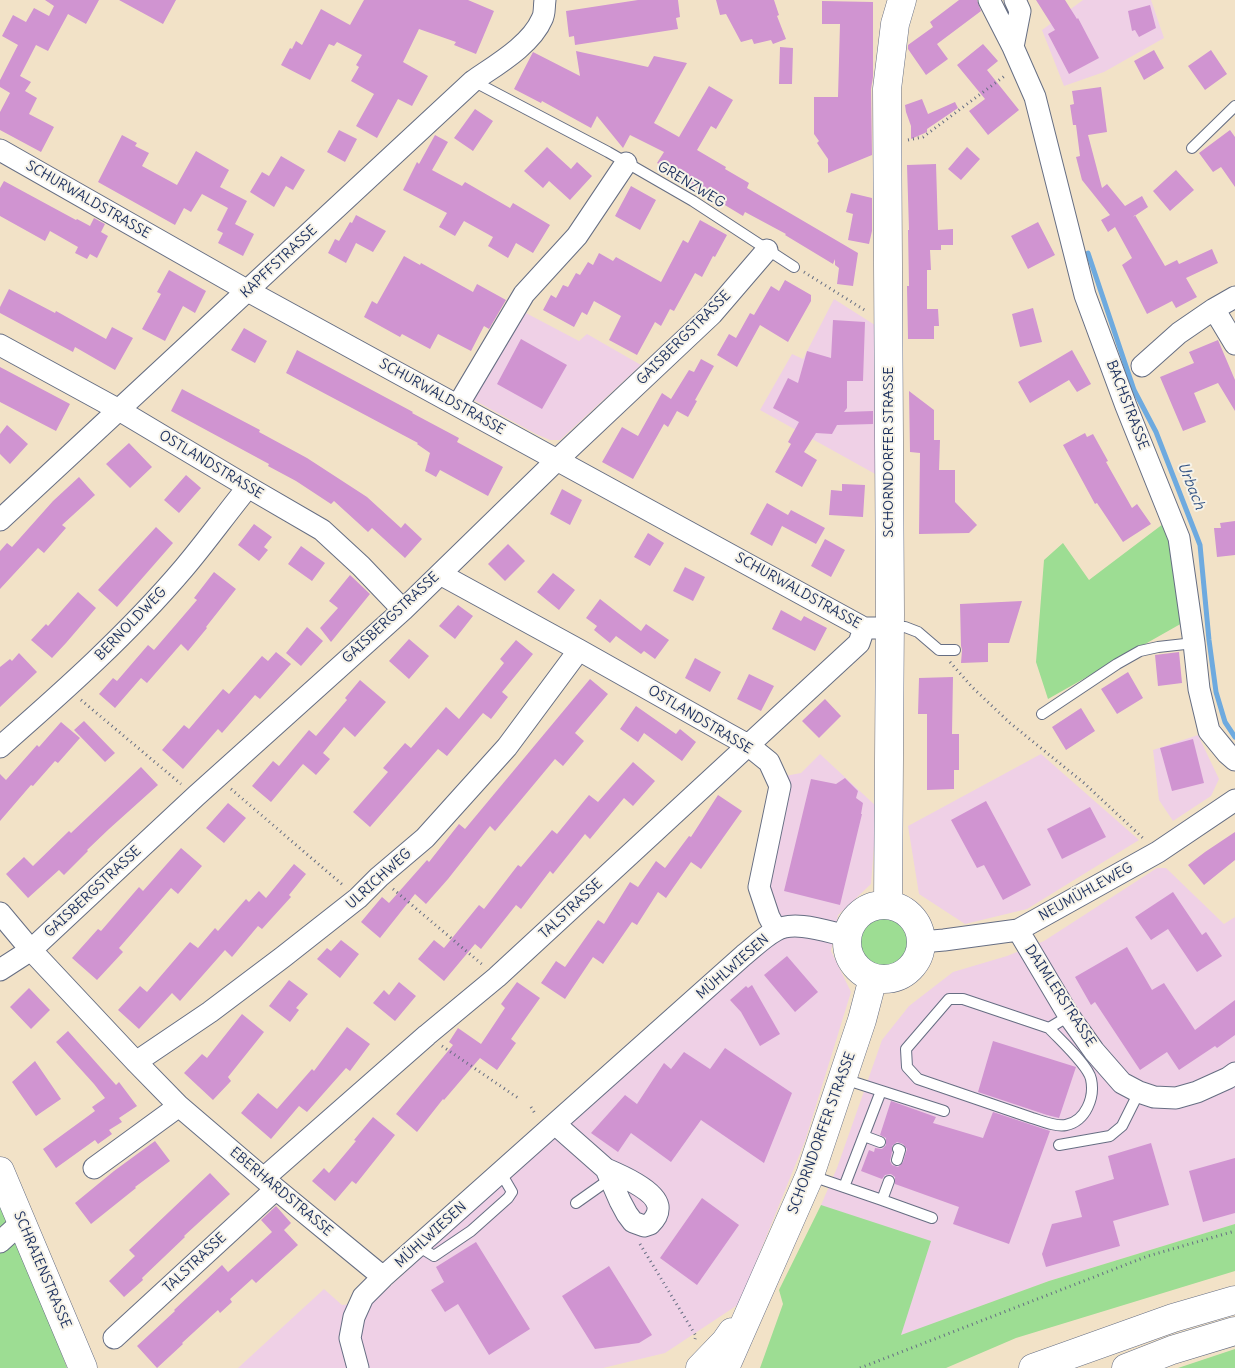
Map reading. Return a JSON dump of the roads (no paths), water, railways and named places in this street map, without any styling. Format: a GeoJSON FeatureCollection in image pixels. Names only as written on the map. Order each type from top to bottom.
{"type":"FeatureCollection","features":[{"type":"Feature","properties":{"kind":"main road","name":"SCHORNDORFER STRASSE"},"geometry":{"type":"LineString","coordinates":[[888,904],[877,628],[888,325],[887,89],[894,24],[902,0]]}},
{"type":"Feature","properties":{"kind":"main road"},"geometry":{"type":"LineString","coordinates":[[888,904],[908,913],[915,921],[921,942],[919,953],[907,971],[898,976],[887,979],[873,978],[855,966],[849,955],[846,943],[847,936],[849,927],[858,914],[872,906],[888,904]]}},
{"type":"Feature","properties":{"kind":"main road","name":"SCHORNDORFER STRASSE"},"geometry":{"type":"LineString","coordinates":[[725,1368],[810,1175],[862,1020],[873,978]]}},
{"type":"Feature","properties":{"kind":"main road","name":"SCHRAIENSTRASSE"},"geometry":{"type":"LineString","coordinates":[[0,1171],[83,1368]]}},
{"type":"Feature","properties":{"kind":"main road"},"geometry":{"type":"LineString","coordinates":[[697,1356],[725,1342],[754,1300]]}},
{"type":"Feature","properties":{"kind":"main road"},"geometry":{"type":"LineString","coordinates":[[1034,1368],[1173,1318],[1235,1300]]}},
{"type":"Feature","properties":{"kind":"main road"},"geometry":{"type":"LineString","coordinates":[[1126,1368],[1172,1350],[1235,1331]]}},
{"type":"Feature","properties":{"kind":"street","name":"KAPFFSTRASSE"},"geometry":{"type":"LineString","coordinates":[[0,520],[473,81],[524,44],[536,31],[544,17],[545,0]]}},
{"type":"Feature","properties":{"kind":"street","name":"BACHSTRASSE"},"geometry":{"type":"LineString","coordinates":[[990,0],[1035,97],[1085,295],[1126,406],[1179,538],[1199,689],[1209,731],[1226,753],[1235,760]]}},
{"type":"Feature","properties":{"kind":"street"},"geometry":{"type":"LineString","coordinates":[[1015,0],[1020,11],[1017,55]]}},
{"type":"Feature","properties":{"kind":"street","name":"SCHURWALDSTRASSE"},"geometry":{"type":"LineString","coordinates":[[0,150],[248,291],[557,460],[877,628]]}},
{"type":"Feature","properties":{"kind":"street"},"geometry":{"type":"LineString","coordinates":[[458,405],[524,294],[577,236],[626,162]]}},
{"type":"Feature","properties":{"kind":"street","name":"GAISBERGSTRASSE"},"geometry":{"type":"LineString","coordinates":[[0,970],[31,950],[196,796],[403,610],[557,460],[712,314],[767,250]]}},
{"type":"Feature","properties":{"kind":"street"},"geometry":{"type":"LineString","coordinates":[[1142,366],[1179,332],[1235,297]]}},
{"type":"Feature","properties":{"kind":"street"},"geometry":{"type":"LineString","coordinates":[[1214,309],[1235,344]]}},
{"type":"Feature","properties":{"kind":"street","name":"OSTLANDSTRASSE"},"geometry":{"type":"LineString","coordinates":[[0,345],[120,410],[322,530],[361,566],[403,610]]}},
{"type":"Feature","properties":{"kind":"street","name":"BERNOLDWEG"},"geometry":{"type":"LineString","coordinates":[[0,747],[67,688],[133,624],[178,575],[248,487]]}},
{"type":"Feature","properties":{"kind":"street","name":"OSTLANDSTRASSE"},"geometry":{"type":"LineString","coordinates":[[440,574],[748,745],[769,762],[780,786],[758,887],[776,930]]}},
{"type":"Feature","properties":{"kind":"street","name":"TALSTRASSE"},"geometry":{"type":"LineString","coordinates":[[114,1338],[270,1184],[427,1036],[497,977],[877,628]]}},
{"type":"Feature","properties":{"kind":"street","name":"ULRICHWEG"},"geometry":{"type":"LineString","coordinates":[[136,1062],[210,1012],[358,898],[425,838],[507,747],[579,650]]}},
{"type":"Feature","properties":{"kind":"street","name":"NEUMÜHLEWEG"},"geometry":{"type":"LineString","coordinates":[[921,942],[1018,930],[1158,852],[1235,800]]}},
{"type":"Feature","properties":{"kind":"street","name":"EBERHARDSTRASSE"},"geometry":{"type":"LineString","coordinates":[[0,913],[31,950],[180,1106],[270,1184],[383,1277]]}},
{"type":"Feature","properties":{"kind":"street"},"geometry":{"type":"LineString","coordinates":[[776,930],[787,926],[805,927],[847,936]]}},
{"type":"Feature","properties":{"kind":"street","name":"MÜHLWIESEN"},"geometry":{"type":"LineString","coordinates":[[358,1368],[350,1338],[354,1317],[364,1297],[383,1277],[744,955],[776,930]]}},
{"type":"Feature","properties":{"kind":"street","name":"DAIMLERSTRASSE"},"geometry":{"type":"LineString","coordinates":[[1018,930],[1069,1016],[1094,1051],[1122,1083],[1154,1097],[1176,1098],[1197,1092],[1235,1073]]}},
{"type":"Feature","properties":{"kind":"street"},"geometry":{"type":"LineString","coordinates":[[94,1168],[180,1106]]}},
{"type":"Feature","properties":{"kind":"street"},"geometry":{"type":"LineString","coordinates":[[555,1124],[608,1174]]}},
{"type":"Feature","properties":{"kind":"street"},"geometry":{"type":"LineString","coordinates":[[0,1242],[22,1222]]}},
{"type":"Feature","properties":{"kind":"lane","name":"GRENZWEG"},"geometry":{"type":"LineString","coordinates":[[473,81],[626,162],[693,201],[794,266]]}},
{"type":"Feature","properties":{"kind":"lane"},"geometry":{"type":"LineString","coordinates":[[1192,148],[1235,106]]}},
{"type":"Feature","properties":{"kind":"lane"},"geometry":{"type":"LineString","coordinates":[[877,628],[905,626],[918,632],[939,650],[955,650]]}},
{"type":"Feature","properties":{"kind":"lane"},"geometry":{"type":"LineString","coordinates":[[1042,714],[1117,664],[1140,651],[1194,643]]}},
{"type":"Feature","properties":{"kind":"lane"},"geometry":{"type":"LineString","coordinates":[[1049,1028],[1082,1063],[1091,1078],[1089,1103],[1085,1114],[1078,1120],[1066,1125],[1032,1118],[918,1079],[906,1066],[906,1050],[950,999],[963,999],[1049,1028],[1069,1016]]}},
{"type":"Feature","properties":{"kind":"lane"},"geometry":{"type":"LineString","coordinates":[[843,1079],[944,1111]]}},
{"type":"Feature","properties":{"kind":"lane"},"geometry":{"type":"LineString","coordinates":[[844,1187],[881,1091]]}},
{"type":"Feature","properties":{"kind":"lane"},"geometry":{"type":"LineString","coordinates":[[1059,1145],[1110,1136],[1122,1126],[1139,1092]]}},
{"type":"Feature","properties":{"kind":"lane"},"geometry":{"type":"LineString","coordinates":[[864,1136],[880,1142]]}},
{"type":"Feature","properties":{"kind":"lane"},"geometry":{"type":"LineString","coordinates":[[897,1160],[900,1150],[898,1149]]}},
{"type":"Feature","properties":{"kind":"lane"},"geometry":{"type":"LineString","coordinates":[[418,1246],[434,1256],[471,1231],[508,1198],[512,1192],[501,1173]]}},
{"type":"Feature","properties":{"kind":"lane"},"geometry":{"type":"LineString","coordinates":[[576,1203],[608,1174]]}},
{"type":"Feature","properties":{"kind":"lane"},"geometry":{"type":"LineString","coordinates":[[810,1175],[932,1218]]}},
{"type":"Feature","properties":{"kind":"lane"},"geometry":{"type":"LineString","coordinates":[[882,1200],[889,1181]]}},
{"type":"Feature","properties":{"kind":"waterway","name":"Urbach"},"geometry":{"type":"LineString","coordinates":[[1088,253],[1134,390],[1156,432],[1200,545],[1216,692],[1225,722],[1235,737]]}}]}
